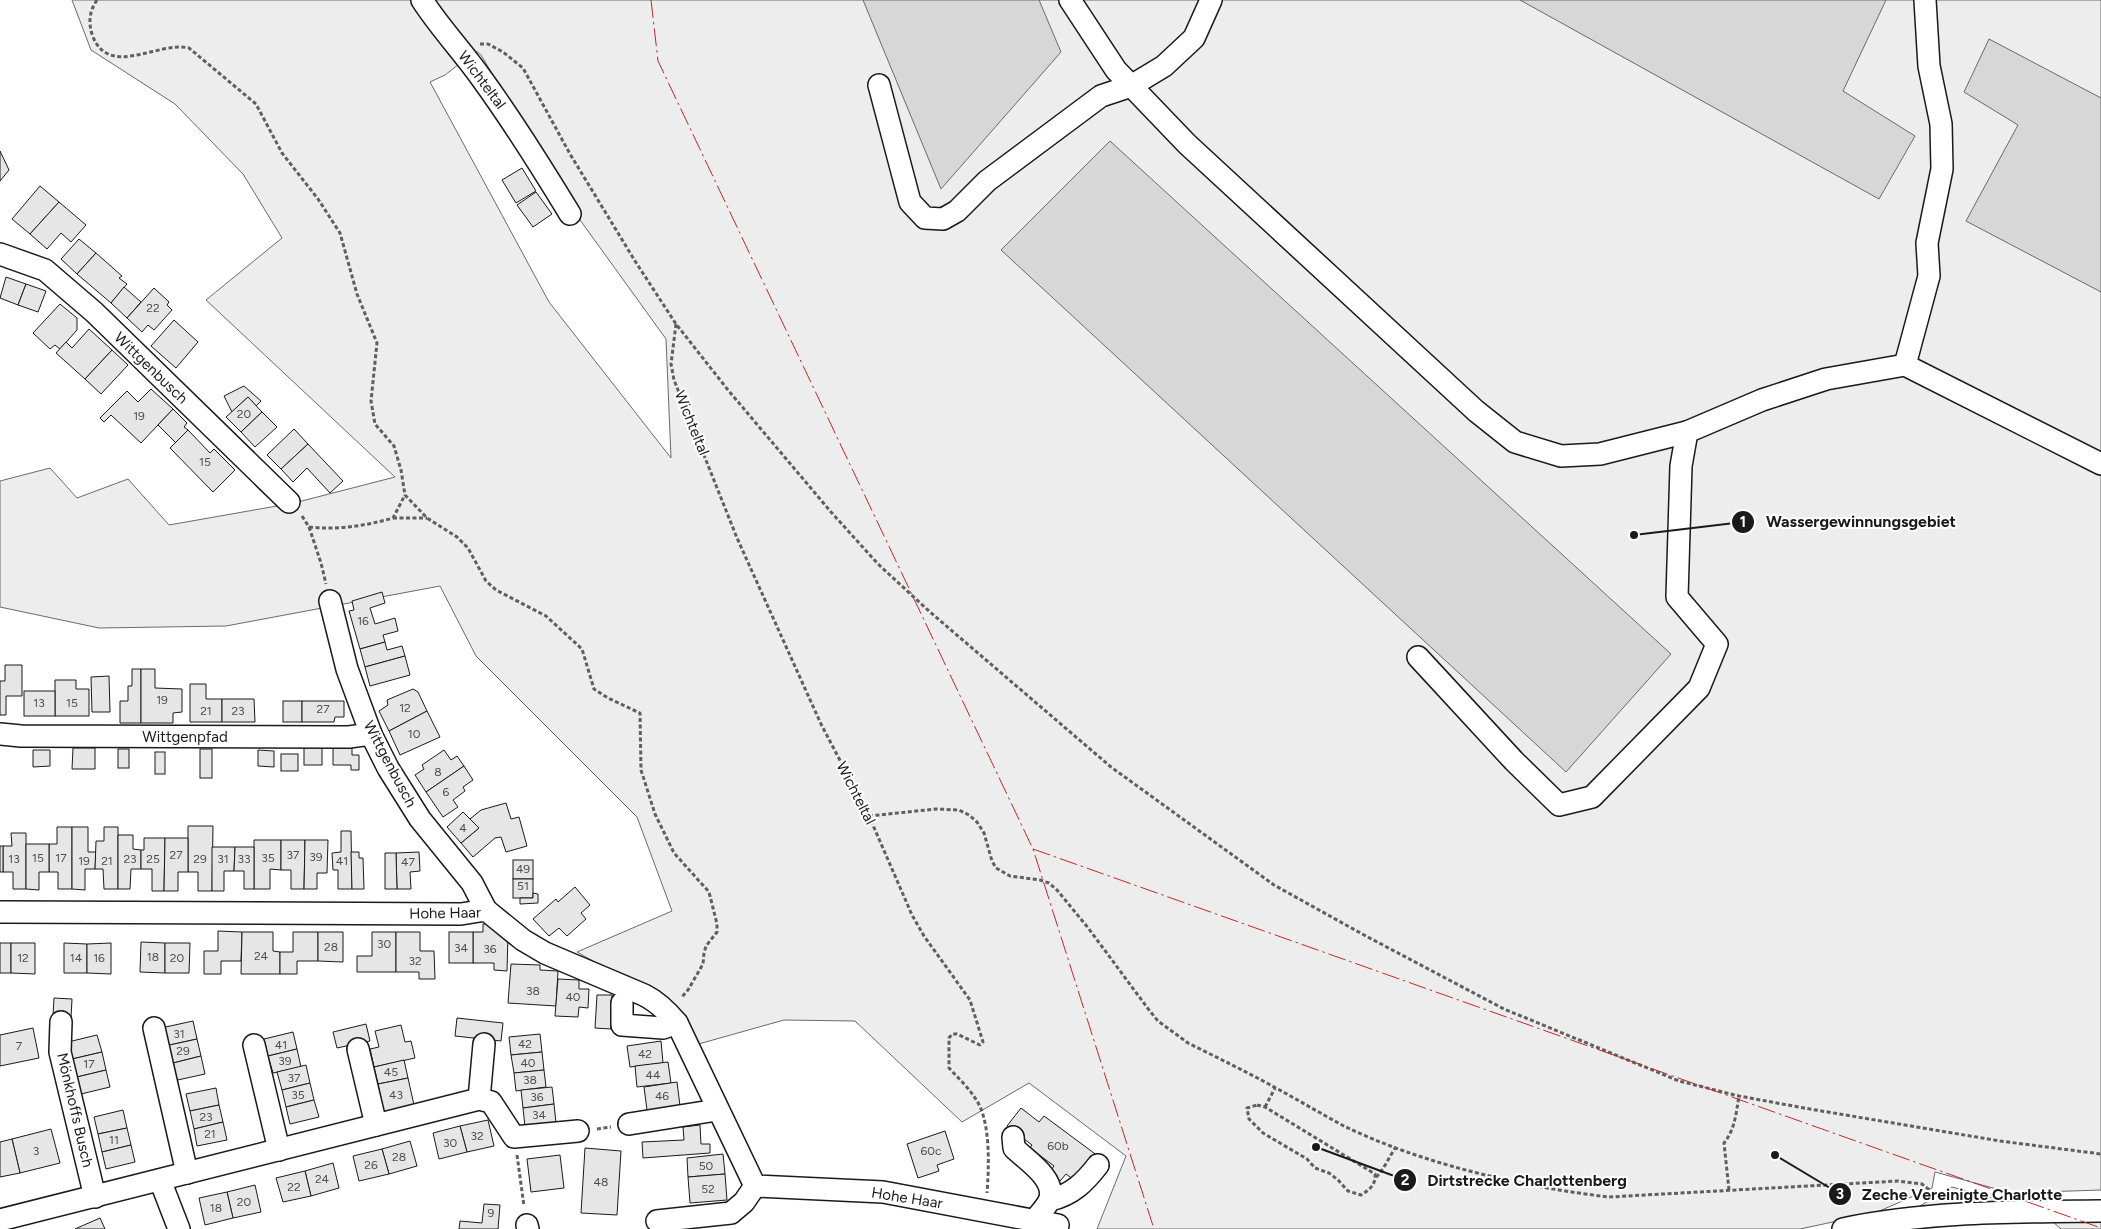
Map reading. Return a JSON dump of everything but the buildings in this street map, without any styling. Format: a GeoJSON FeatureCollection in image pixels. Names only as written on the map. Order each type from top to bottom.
{"type":"FeatureCollection","features":[{"type":"Feature","properties":{"kind":"street","name":"Wichteltal"},"geometry":{"type":"LineString","coordinates":[[422,0],[441,29],[469,60],[517,127],[570,214]]}},
{"type":"Feature","properties":{"kind":"street"},"geometry":{"type":"LineString","coordinates":[[1070,0],[1116,70],[1187,144],[1468,405],[1515,442],[1561,456],[1600,454],[1687,432],[1762,400],[1826,380],[1905,365],[2101,464]]}},
{"type":"Feature","properties":{"kind":"street"},"geometry":{"type":"LineString","coordinates":[[879,85],[910,202],[925,218],[943,218],[957,211],[987,181],[1101,96],[1131,86],[1164,66],[1194,38],[1211,0]]}},
{"type":"Feature","properties":{"kind":"street"},"geometry":{"type":"LineString","coordinates":[[1905,365],[1929,276],[1927,243],[1942,168],[1941,124],[1928,66],[1925,0]]}},
{"type":"Feature","properties":{"kind":"street","name":"Wittgenbusch"},"geometry":{"type":"LineString","coordinates":[[0,254],[45,270],[94,312],[289,502]]}},
{"type":"Feature","properties":{"kind":"street"},"geometry":{"type":"LineString","coordinates":[[1418,658],[1514,761],[1559,805],[1592,797],[1699,688],[1717,644],[1677,597],[1681,466],[1687,432]]}},
{"type":"Feature","properties":{"kind":"street","name":"Wittgenbusch"},"geometry":{"type":"LineString","coordinates":[[330,601],[347,670],[371,734],[388,768],[420,819],[472,883],[486,910]]}},
{"type":"Feature","properties":{"kind":"street","name":"Wittgenpfad"},"geometry":{"type":"LineString","coordinates":[[0,734],[31,736],[349,737],[371,734]]}},
{"type":"Feature","properties":{"kind":"street","name":"Hohe Haar"},"geometry":{"type":"LineString","coordinates":[[0,912],[461,914],[486,910],[523,940],[545,953],[656,1001],[672,1018],[755,1186],[883,1192],[1058,1225]]}},
{"type":"Feature","properties":{"kind":"street"},"geometry":{"type":"LineString","coordinates":[[622,1003],[622,1025],[663,1028],[672,1018]]}},
{"type":"Feature","properties":{"kind":"street","name":"Mönkhoffs Busch"},"geometry":{"type":"LineString","coordinates":[[61,1022],[60,1052],[95,1197]]}},
{"type":"Feature","properties":{"kind":"street"},"geometry":{"type":"LineString","coordinates":[[154,1028],[187,1173]]}},
{"type":"Feature","properties":{"kind":"street"},"geometry":{"type":"LineString","coordinates":[[480,1098],[484,1044]]}},
{"type":"Feature","properties":{"kind":"street"},"geometry":{"type":"LineString","coordinates":[[254,1045],[280,1150]]}},
{"type":"Feature","properties":{"kind":"street"},"geometry":{"type":"LineString","coordinates":[[358,1049],[376,1125]]}},
{"type":"Feature","properties":{"kind":"street"},"geometry":{"type":"LineString","coordinates":[[0,1220],[480,1098],[491,1102],[514,1137],[578,1131]]}},
{"type":"Feature","properties":{"kind":"street"},"geometry":{"type":"LineString","coordinates":[[629,1124],[717,1110]]}},
{"type":"Feature","properties":{"kind":"street"},"geometry":{"type":"LineString","coordinates":[[1013,1137],[1014,1148],[1046,1178],[1051,1190],[1050,1200],[1034,1221]]}},
{"type":"Feature","properties":{"kind":"street"},"geometry":{"type":"LineString","coordinates":[[1050,1200],[1074,1190],[1087,1180],[1098,1165]]}},
{"type":"Feature","properties":{"kind":"street"},"geometry":{"type":"LineString","coordinates":[[160,1180],[179,1229]]}},
{"type":"Feature","properties":{"kind":"street"},"geometry":{"type":"LineString","coordinates":[[657,1221],[731,1213],[744,1202],[755,1186]]}},
{"type":"Feature","properties":{"kind":"street"},"geometry":{"type":"LineString","coordinates":[[1843,1229],[1871,1223],[1940,1216],[2101,1211]]}},
{"type":"Feature","properties":{"kind":"street"},"geometry":{"type":"LineString","coordinates":[[2031,1212],[2045,1229]]}},
{"type":"Feature","properties":{"kind":"path"},"geometry":{"type":"LineString","coordinates":[[98,0],[91,10],[90,28],[97,46],[113,56],[127,58],[179,46],[189,48],[256,104],[282,153],[318,199],[340,233],[357,294],[377,343],[371,402],[375,424],[394,446],[401,470],[405,495],[427,518],[457,537],[468,548],[486,581],[496,590],[546,616],[582,649],[594,689],[608,698],[640,713],[642,770],[655,814],[674,853],[709,892],[718,924],[717,932],[706,946],[703,964],[672,1018]]}},
{"type":"Feature","properties":{"kind":"path"},"geometry":{"type":"LineString","coordinates":[[455,45],[488,44],[503,52],[523,68],[570,154],[676,324],[728,390],[831,512],[878,564],[995,669],[1111,767],[1173,810],[1274,885],[1460,987],[1546,1028],[1679,1081],[1739,1096],[2000,1141],[2101,1154]]}},
{"type":"Feature","properties":{"kind":"path","name":"Wichteltal"},"geometry":{"type":"LineString","coordinates":[[676,324],[671,364],[674,380],[774,621],[821,724],[868,816],[912,915],[924,936],[970,1000],[983,1042],[980,1045],[957,1034],[952,1034],[949,1038],[949,1068],[976,1098],[982,1112],[989,1170],[986,1211]]}},
{"type":"Feature","properties":{"kind":"path"},"geometry":{"type":"LineString","coordinates":[[393,518],[405,495]]}},
{"type":"Feature","properties":{"kind":"path"},"geometry":{"type":"LineString","coordinates":[[289,502],[309,527],[321,563],[330,601]]}},
{"type":"Feature","properties":{"kind":"path"},"geometry":{"type":"LineString","coordinates":[[309,527],[340,528],[393,518],[427,518]]}},
{"type":"Feature","properties":{"kind":"path"},"geometry":{"type":"LineString","coordinates":[[868,816],[948,809],[959,810],[969,815],[977,822],[984,833],[996,868],[1010,876],[1049,883],[1057,890],[1158,1020],[1188,1042],[1343,1125],[1396,1147],[1456,1166],[1565,1192],[1609,1197],[1898,1181],[1922,1184],[1938,1196],[1940,1216]]}},
{"type":"Feature","properties":{"kind":"path"},"geometry":{"type":"LineString","coordinates":[[1265,1108],[1275,1088]]}},
{"type":"Feature","properties":{"kind":"path"},"geometry":{"type":"LineString","coordinates":[[1729,1190],[1724,1143],[1731,1134],[1739,1096]]}},
{"type":"Feature","properties":{"kind":"path"},"geometry":{"type":"LineString","coordinates":[[1376,1177],[1375,1174],[1265,1108],[1257,1105],[1247,1108],[1247,1112],[1254,1125],[1284,1147],[1307,1159],[1315,1168],[1338,1180],[1348,1191],[1361,1195],[1370,1189],[1376,1177],[1380,1174],[1383,1165],[1396,1147]]}},
{"type":"Feature","properties":{"kind":"path"},"geometry":{"type":"LineString","coordinates":[[578,1131],[629,1124]]}},
{"type":"Feature","properties":{"kind":"path"},"geometry":{"type":"LineString","coordinates":[[514,1137],[528,1227]]}},
{"type":"Feature","properties":{"kind":"shaded area"},"geometry":{"type":"Polygon","coordinates":[[[72,0],[2101,0],[2101,1190],[2011,1193],[1935,1172],[1932,1188],[1875,1213],[1800,1229],[1097,1229],[1126,1156],[1029,1083],[962,1122],[855,1021],[784,1020],[695,1045],[678,1009],[577,952],[672,911],[637,817],[476,656],[440,586],[226,626],[99,628],[0,607],[0,481],[50,468],[77,498],[128,479],[169,525],[294,503],[395,477],[206,300],[282,238],[243,174],[175,104],[91,50],[72,0]],[[476,51],[445,75],[430,82],[549,302],[671,458],[666,339],[575,213],[481,55],[476,51]]]}},
{"type":"Feature","properties":{"kind":"shaded area"},"geometry":{"type":"Polygon","coordinates":[[[863,0],[1039,0],[1061,52],[941,189],[863,0]]]}},
{"type":"Feature","properties":{"kind":"shaded area"},"geometry":{"type":"Polygon","coordinates":[[[1520,0],[1886,0],[1843,91],[1915,136],[1879,199],[1520,0]]]}},
{"type":"Feature","properties":{"kind":"shaded area"},"geometry":{"type":"Polygon","coordinates":[[[1989,39],[2101,98],[2101,292],[1966,221],[2018,125],[1964,92],[1989,39]]]}},
{"type":"Feature","properties":{"kind":"shaded area"},"geometry":{"type":"Polygon","coordinates":[[[1110,141],[1671,654],[1566,772],[1001,250],[1110,141]]]}},
{"type":"Feature","properties":{"kind":"shaded area"},"geometry":{"type":"Polygon","coordinates":[[[1952,1187],[2015,1204],[1920,1206],[1952,1187]]]}},
{"type":"Feature","properties":{"kind":"shaded area"},"geometry":{"type":"Polygon","coordinates":[[[2101,1221],[2101,1229],[2061,1229],[2053,1222],[2101,1221]]]}},
{"type":"Feature","properties":{"kind":"power"},"geometry":{"type":"LineString","coordinates":[[651,0],[658,61],[1033,849],[1154,1229]]}},
{"type":"Feature","properties":{"kind":"power"},"geometry":{"type":"LineString","coordinates":[[1033,849],[2101,1228]]}},
{"type":"Feature","properties":{"kind":"place","name":"Wassergewinnungsgebiet"},"geometry":{"type":"Point","coordinates":[1634,535]}},
{"type":"Feature","properties":{"kind":"place","name":"Dirtstrecke Charlottenberg"},"geometry":{"type":"Point","coordinates":[1316,1147]}},
{"type":"Feature","properties":{"kind":"place","name":"Zeche Vereinigte Charlotte"},"geometry":{"type":"Point","coordinates":[1775,1155]}}]}
